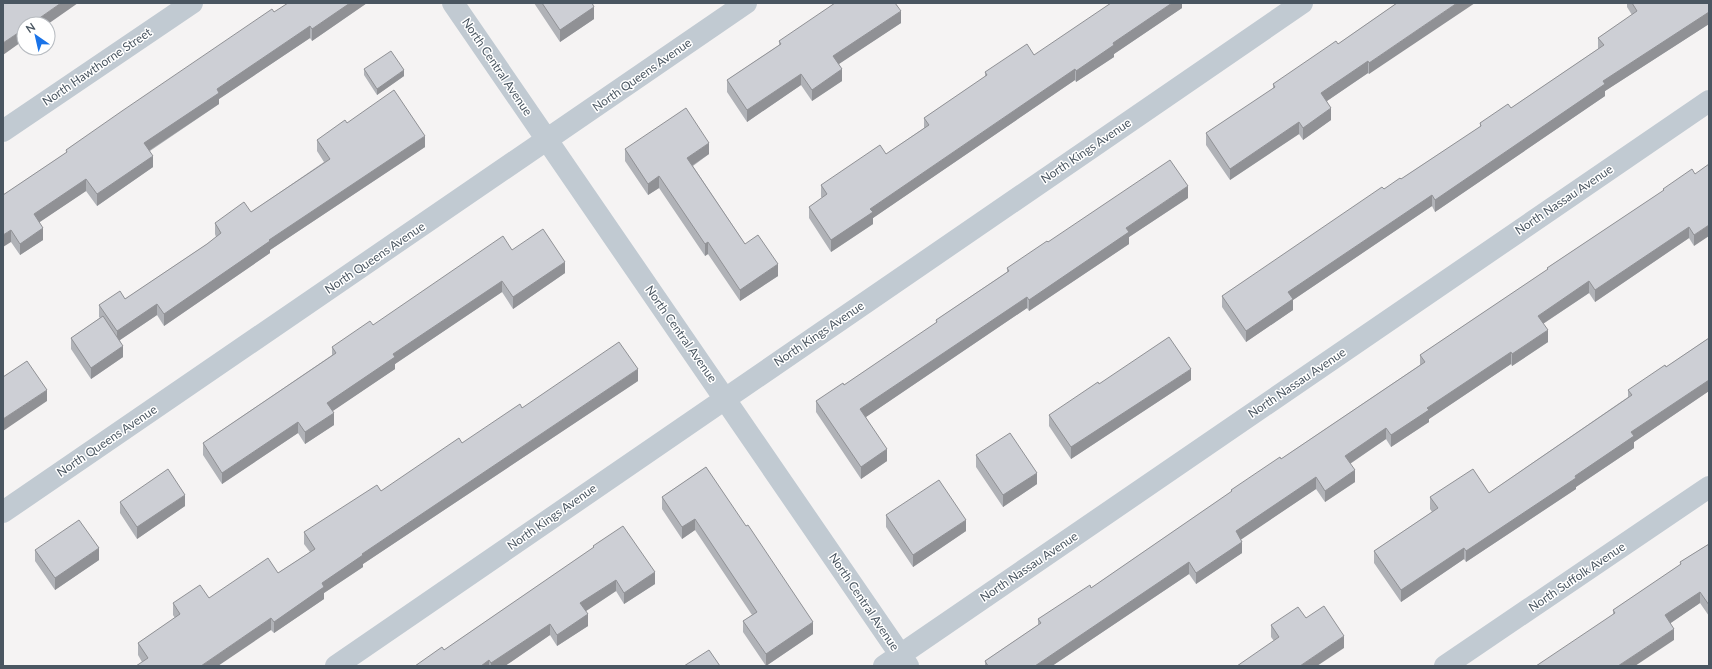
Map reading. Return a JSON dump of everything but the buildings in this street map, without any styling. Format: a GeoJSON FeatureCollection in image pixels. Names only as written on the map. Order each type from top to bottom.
{"type":"FeatureCollection","features":[{"type":"Feature","properties":{"kind":"street","name":"North Hawthorne Street"},"geometry":{"type":"LineString","coordinates":[[3,131],[192,3]]}},
{"type":"Feature","properties":{"kind":"street","name":"North Central Avenue"},"geometry":{"type":"LineString","coordinates":[[453,3],[725,398],[897,662]]}},
{"type":"Feature","properties":{"kind":"street","name":"North Queens Avenue"},"geometry":{"type":"LineString","coordinates":[[3,512],[746,3]]}},
{"type":"Feature","properties":{"kind":"street","name":"North Kings Avenue"},"geometry":{"type":"LineString","coordinates":[[336,666],[1302,3]]}},
{"type":"Feature","properties":{"kind":"street","name":"North Nassau Avenue"},"geometry":{"type":"LineString","coordinates":[[897,662],[1709,101]]}},
{"type":"Feature","properties":{"kind":"street","name":"North Suffolk Avenue"},"geometry":{"type":"LineString","coordinates":[[1445,666],[1709,487]]}}]}
